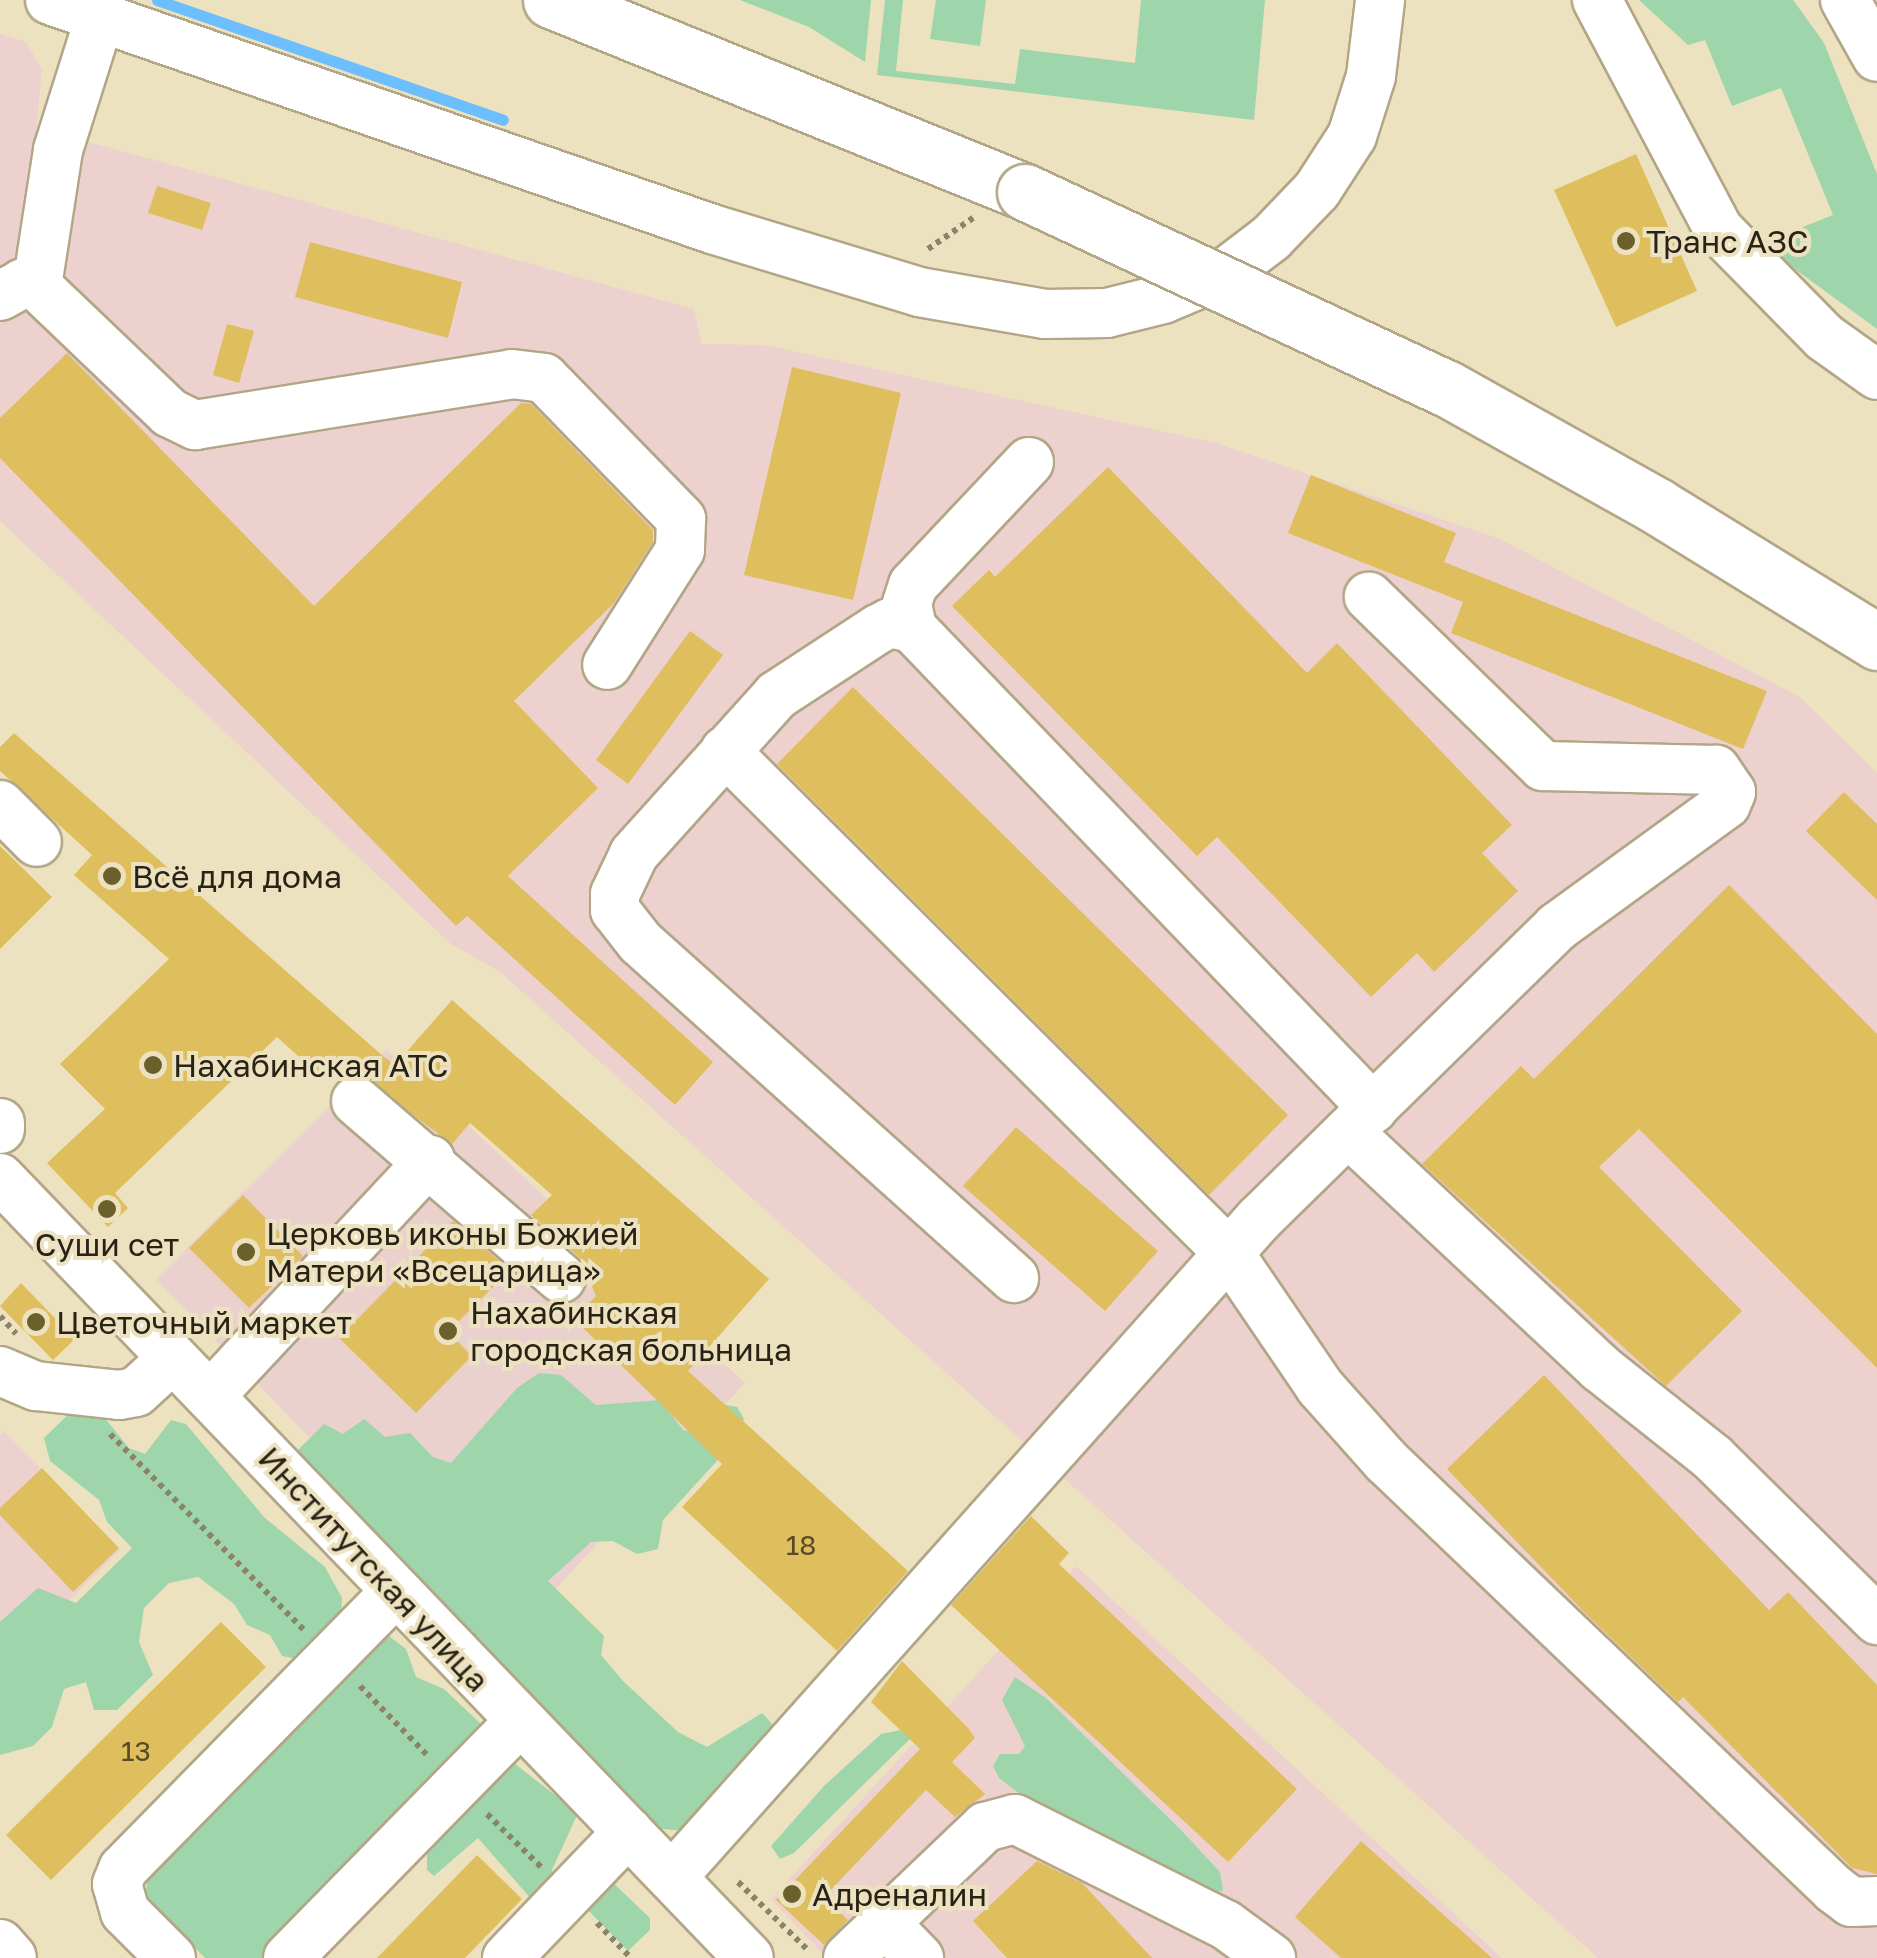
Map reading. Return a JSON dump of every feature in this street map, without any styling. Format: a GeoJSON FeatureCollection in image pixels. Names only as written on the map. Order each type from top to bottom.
{"type":"FeatureCollection","features":[{"type":"Feature","properties":{"kind":"main road"},"geometry":{"type":"LineString","coordinates":[[569,5],[1004,201],[1446,388],[1656,506],[1877,642]]}},
{"type":"Feature","properties":{"kind":"street"},"geometry":{"type":"LineString","coordinates":[[50,0],[712,229],[918,292],[1045,314],[1107,313],[1163,299],[1225,273],[1271,238],[1316,190],[1352,136],[1372,76],[1380,0]]}},
{"type":"Feature","properties":{"kind":"street"},"geometry":{"type":"LineString","coordinates":[[1597,0],[1718,229],[1824,337],[1877,375]]}},
{"type":"Feature","properties":{"kind":"street"},"geometry":{"type":"LineString","coordinates":[[1845,0],[1877,58]]}},
{"type":"Feature","properties":{"kind":"street"},"geometry":{"type":"LineString","coordinates":[[100,17],[19,291],[170,413],[195,425],[512,374],[544,378],[680,519],[680,550],[607,666]]}},
{"type":"Feature","properties":{"kind":"street"},"geometry":{"type":"LineString","coordinates":[[1029,462],[913,585],[907,604],[912,628],[1360,1120],[1600,1368],[1714,1458],[1877,1620]]}},
{"type":"Feature","properties":{"kind":"street"},"geometry":{"type":"LineString","coordinates":[[672,1877],[1230,1252],[1557,927],[1726,804],[1731,792],[1716,770],[1544,766],[1369,598]]}},
{"type":"Feature","properties":{"kind":"street"},"geometry":{"type":"LineString","coordinates":[[912,628],[890,623],[878,628],[796,682],[725,751],[634,854],[615,894],[615,910],[640,942],[1014,1278]]}},
{"type":"Feature","properties":{"kind":"street"},"geometry":{"type":"LineString","coordinates":[[725,751],[1230,1252],[1320,1387],[1386,1461],[1834,1889],[1850,1902],[1877,1901]]}},
{"type":"Feature","properties":{"kind":"street"},"geometry":{"type":"LineString","coordinates":[[0,805],[37,842]]}},
{"type":"Feature","properties":{"kind":"street"},"geometry":{"type":"LineString","coordinates":[[356,1101],[430,1160],[562,1278]]}},
{"type":"Feature","properties":{"kind":"street"},"geometry":{"type":"LineString","coordinates":[[210,1396],[430,1160]]}},
{"type":"Feature","properties":{"kind":"street","name":"Институтская улица"},"geometry":{"type":"LineString","coordinates":[[1,1171],[172,1358],[749,1958]]}},
{"type":"Feature","properties":{"kind":"street"},"geometry":{"type":"LineString","coordinates":[[0,1371],[36,1386],[119,1396],[136,1392],[172,1358]]}},
{"type":"Feature","properties":{"kind":"street"},"geometry":{"type":"LineString","coordinates":[[171,1958],[125,1912],[117,1884],[123,1869],[395,1592]]}},
{"type":"Feature","properties":{"kind":"street"},"geometry":{"type":"LineString","coordinates":[[288,1958],[518,1722]]}},
{"type":"Feature","properties":{"kind":"street"},"geometry":{"type":"LineString","coordinates":[[848,1958],[986,1828],[1015,1819],[1226,1926],[1271,1958]]}},
{"type":"Feature","properties":{"kind":"street"},"geometry":{"type":"LineString","coordinates":[[507,1958],[628,1832]]}},
{"type":"Feature","properties":{"kind":"street"},"geometry":{"type":"LineString","coordinates":[[885,1923],[920,1958]]}},
{"type":"Feature","properties":{"kind":"street"},"geometry":{"type":"LineString","coordinates":[[0,1944],[12,1958]]}},
{"type":"Feature","properties":{"kind":"path"},"geometry":{"type":"LineString","coordinates":[[928,249],[1004,201]]}},
{"type":"Feature","properties":{"kind":"path"},"geometry":{"type":"LineString","coordinates":[[726,1870],[816,1958]]}},
{"type":"Feature","properties":{"kind":"shaded area"},"geometry":{"type":"Polygon","coordinates":[[[0,34],[26,42],[42,69],[34,157],[71,137],[694,309],[702,344],[765,345],[1216,443],[1500,539],[1800,697],[1877,773],[1877,1958],[1598,1958],[500,972],[451,944],[0,521],[0,34]]]}},
{"type":"Feature","properties":{"kind":"shaded area","name":"Нахабинская городская больница"},"geometry":{"type":"Polygon","coordinates":[[[386,1049],[745,1383],[507,1642],[156,1279],[386,1049]]]}},
{"type":"Feature","properties":{"kind":"shaded area"},"geometry":{"type":"Polygon","coordinates":[[[4,1431],[121,1550],[0,1669],[0,1436],[4,1431]]]}},
{"type":"Feature","properties":{"kind":"shaded area"},"geometry":{"type":"Polygon","coordinates":[[[1076,1566],[1502,1958],[827,1958],[771,1899],[1076,1566]]]}},
{"type":"Feature","properties":{"kind":"green space"},"geometry":{"type":"Polygon","coordinates":[[[740,0],[871,0],[865,62],[809,27],[740,0]]]}},
{"type":"Feature","properties":{"kind":"green space"},"geometry":{"type":"Polygon","coordinates":[[[885,0],[903,0],[896,71],[1015,84],[1020,49],[1135,63],[1141,0],[1265,0],[1254,120],[877,75],[885,0]]]}},
{"type":"Feature","properties":{"kind":"green space"},"geometry":{"type":"Polygon","coordinates":[[[936,0],[986,0],[980,46],[930,39],[936,0]]]}},
{"type":"Feature","properties":{"kind":"green space"},"geometry":{"type":"Polygon","coordinates":[[[1639,0],[1793,0],[1799,8],[1824,43],[1877,174],[1877,329],[1773,253],[1768,241],[1833,215],[1781,88],[1732,106],[1705,40],[1688,45],[1639,0]]]}},
{"type":"Feature","properties":{"kind":"green space"},"geometry":{"type":"Polygon","coordinates":[[[539,1373],[561,1375],[596,1405],[660,1400],[683,1430],[695,1432],[720,1404],[737,1407],[744,1419],[737,1439],[663,1520],[658,1549],[637,1554],[613,1541],[591,1542],[548,1581],[604,1636],[601,1655],[623,1681],[678,1732],[707,1747],[762,1713],[774,1726],[760,1753],[683,1831],[655,1828],[290,1458],[324,1424],[343,1434],[364,1419],[385,1437],[410,1433],[433,1457],[451,1463],[517,1388],[539,1373]]]}},
{"type":"Feature","properties":{"kind":"green space"},"geometry":{"type":"Polygon","coordinates":[[[77,1406],[100,1412],[129,1448],[145,1454],[171,1420],[186,1424],[265,1518],[325,1567],[342,1598],[341,1623],[293,1658],[282,1656],[270,1635],[247,1625],[234,1604],[198,1577],[169,1583],[144,1608],[139,1642],[153,1675],[117,1710],[94,1710],[86,1682],[64,1689],[52,1727],[33,1746],[0,1755],[0,1622],[38,1588],[76,1603],[132,1548],[107,1522],[99,1500],[50,1461],[44,1438],[77,1406]]]}},
{"type":"Feature","properties":{"kind":"green space"},"geometry":{"type":"Polygon","coordinates":[[[385,1633],[406,1649],[416,1677],[444,1689],[482,1725],[478,1744],[267,1958],[205,1958],[145,1898],[148,1875],[385,1633]]]}},
{"type":"Feature","properties":{"kind":"green space"},"geometry":{"type":"Polygon","coordinates":[[[1015,1677],[1046,1698],[1181,1830],[1220,1872],[1223,1890],[1203,1899],[1034,1805],[999,1778],[993,1766],[1000,1754],[1019,1754],[1025,1746],[1002,1700],[1015,1677]]]}},
{"type":"Feature","properties":{"kind":"green space"},"geometry":{"type":"Polygon","coordinates":[[[918,1731],[794,1853],[780,1859],[771,1846],[824,1786],[881,1734],[918,1731]]]}},
{"type":"Feature","properties":{"kind":"green space"},"geometry":{"type":"Polygon","coordinates":[[[510,1760],[578,1813],[552,1870],[557,1889],[532,1900],[478,1838],[434,1876],[427,1870],[427,1832],[510,1760]]]}},
{"type":"Feature","properties":{"kind":"green space"},"geometry":{"type":"Polygon","coordinates":[[[606,1876],[650,1918],[650,1930],[628,1951],[580,1902],[606,1876]]]}},
{"type":"Feature","properties":{"kind":"building","name":"Транс АЗС"},"geometry":{"type":"Polygon","coordinates":[[[1636,154],[1697,291],[1616,327],[1554,190],[1636,154]]]}},
{"type":"Feature","properties":{"kind":"building"},"geometry":{"type":"Polygon","coordinates":[[[157,186],[211,203],[202,230],[148,213],[157,186]]]}},
{"type":"Feature","properties":{"kind":"building"},"geometry":{"type":"Polygon","coordinates":[[[310,242],[462,282],[448,338],[295,297],[310,242]]]}},
{"type":"Feature","properties":{"kind":"building"},"geometry":{"type":"Polygon","coordinates":[[[227,324],[254,331],[239,383],[213,375],[227,324]]]}},
{"type":"Feature","properties":{"kind":"building"},"geometry":{"type":"Polygon","coordinates":[[[67,353],[314,606],[521,403],[531,404],[653,530],[653,542],[614,603],[514,701],[598,788],[508,876],[713,1062],[675,1105],[467,916],[456,926],[0,458],[0,418],[67,353]]]}},
{"type":"Feature","properties":{"kind":"building"},"geometry":{"type":"Polygon","coordinates":[[[792,367],[901,393],[853,600],[744,575],[792,367]]]}},
{"type":"Feature","properties":{"kind":"building"},"geometry":{"type":"Polygon","coordinates":[[[1108,467],[1307,673],[1337,643],[1512,825],[1482,853],[1518,891],[1434,972],[1417,953],[1371,997],[1217,837],[1197,856],[952,606],[989,570],[995,577],[1108,467]]]}},
{"type":"Feature","properties":{"kind":"building"},"geometry":{"type":"Polygon","coordinates":[[[1311,475],[1456,533],[1444,562],[1767,691],[1743,749],[1451,633],[1463,602],[1288,533],[1311,475]]]}},
{"type":"Feature","properties":{"kind":"building"},"geometry":{"type":"Polygon","coordinates":[[[690,631],[723,655],[628,784],[596,760],[690,631]]]}},
{"type":"Feature","properties":{"kind":"building"},"geometry":{"type":"Polygon","coordinates":[[[853,687],[1288,1115],[1209,1195],[777,764],[853,687]]]}},
{"type":"Feature","properties":{"kind":"building"},"geometry":{"type":"Polygon","coordinates":[[[14,733],[395,1065],[452,1000],[769,1279],[688,1371],[908,1571],[837,1651],[682,1507],[722,1464],[574,1319],[596,1296],[580,1258],[531,1215],[552,1195],[470,1123],[452,1144],[333,1055],[317,1073],[277,1037],[115,1193],[128,1208],[108,1227],[47,1163],[105,1109],[60,1064],[169,959],[74,875],[92,855],[0,771],[0,747],[14,733]]]}},
{"type":"Feature","properties":{"kind":"building"},"geometry":{"type":"Polygon","coordinates":[[[1844,792],[1877,824],[1877,900],[1806,831],[1844,792]]]}},
{"type":"Feature","properties":{"kind":"building"},"geometry":{"type":"Polygon","coordinates":[[[0,846],[52,897],[0,949],[0,846]]]}},
{"type":"Feature","properties":{"kind":"building"},"geometry":{"type":"Polygon","coordinates":[[[1729,885],[1877,1034],[1877,1368],[1639,1129],[1599,1167],[1742,1311],[1666,1386],[1422,1164],[1521,1066],[1534,1079],[1729,885]]]}},
{"type":"Feature","properties":{"kind":"building"},"geometry":{"type":"Polygon","coordinates":[[[1016,1127],[1158,1251],[1105,1311],[963,1186],[1016,1127]]]}},
{"type":"Feature","properties":{"kind":"building","name":"Церковь иконы Божией Матери «Всецарица»"},"geometry":{"type":"Polygon","coordinates":[[[243,1195],[303,1256],[249,1308],[189,1248],[243,1195]]]}},
{"type":"Feature","properties":{"kind":"building"},"geometry":{"type":"Polygon","coordinates":[[[453,1221],[510,1270],[448,1332],[472,1356],[416,1413],[339,1338],[453,1221]]]}},
{"type":"Feature","properties":{"kind":"building"},"geometry":{"type":"Polygon","coordinates":[[[21,1283],[75,1339],[53,1360],[0,1306],[21,1283]]]}},
{"type":"Feature","properties":{"kind":"building"},"geometry":{"type":"Polygon","coordinates":[[[1544,1375],[1769,1610],[1788,1592],[1877,1685],[1877,1874],[1852,1868],[1683,1697],[1678,1702],[1584,1612],[1447,1469],[1544,1375]]]}},
{"type":"Feature","properties":{"kind":"building"},"geometry":{"type":"Polygon","coordinates":[[[42,1468],[119,1548],[73,1592],[0,1515],[0,1508],[42,1468]]]}},
{"type":"Feature","properties":{"kind":"building"},"geometry":{"type":"Polygon","coordinates":[[[1031,1516],[1069,1553],[1059,1564],[1297,1789],[1228,1862],[951,1605],[1031,1516]]]}},
{"type":"Feature","properties":{"kind":"building"},"geometry":{"type":"Polygon","coordinates":[[[221,1622],[266,1667],[51,1880],[6,1835],[221,1622]]]}},
{"type":"Feature","properties":{"kind":"building"},"geometry":{"type":"Polygon","coordinates":[[[902,1661],[975,1738],[952,1762],[985,1794],[955,1817],[926,1790],[824,1897],[848,1920],[824,1945],[776,1900],[920,1749],[871,1702],[902,1661]]]}},
{"type":"Feature","properties":{"kind":"building"},"geometry":{"type":"Polygon","coordinates":[[[1361,1841],[1492,1958],[1341,1958],[1295,1917],[1361,1841]]]}},
{"type":"Feature","properties":{"kind":"building"},"geometry":{"type":"Polygon","coordinates":[[[477,1855],[522,1899],[465,1958],[377,1958],[477,1855]]]}},
{"type":"Feature","properties":{"kind":"building"},"geometry":{"type":"Polygon","coordinates":[[[1037,1861],[1082,1883],[1152,1958],[1007,1958],[973,1921],[1037,1861]]]}},
{"type":"Feature","properties":{"kind":"waterway"},"geometry":{"type":"LineString","coordinates":[[157,0],[503,120]]}},
{"type":"Feature","properties":{"kind":"place","name":"Транс АЗС"},"geometry":{"type":"Point","coordinates":[1626,241]}},
{"type":"Feature","properties":{"kind":"place","name":"Всё для дома"},"geometry":{"type":"Point","coordinates":[112,876]}},
{"type":"Feature","properties":{"kind":"place","name":"Нахабинская АТС"},"geometry":{"type":"Point","coordinates":[153,1065]}},
{"type":"Feature","properties":{"kind":"place","name":"Суши сет"},"geometry":{"type":"Point","coordinates":[107,1209]}},
{"type":"Feature","properties":{"kind":"place","name":"Церковь иконы Божией Матери «Всецарица»"},"geometry":{"type":"Point","coordinates":[246,1252]}},
{"type":"Feature","properties":{"kind":"place","name":"Цветочный маркет"},"geometry":{"type":"Point","coordinates":[36,1322]}},
{"type":"Feature","properties":{"kind":"place","name":"Нахабинская городская больница"},"geometry":{"type":"Point","coordinates":[448,1331]}},
{"type":"Feature","properties":{"kind":"place","name":"Адреналин"},"geometry":{"type":"Point","coordinates":[792,1894]}}]}
